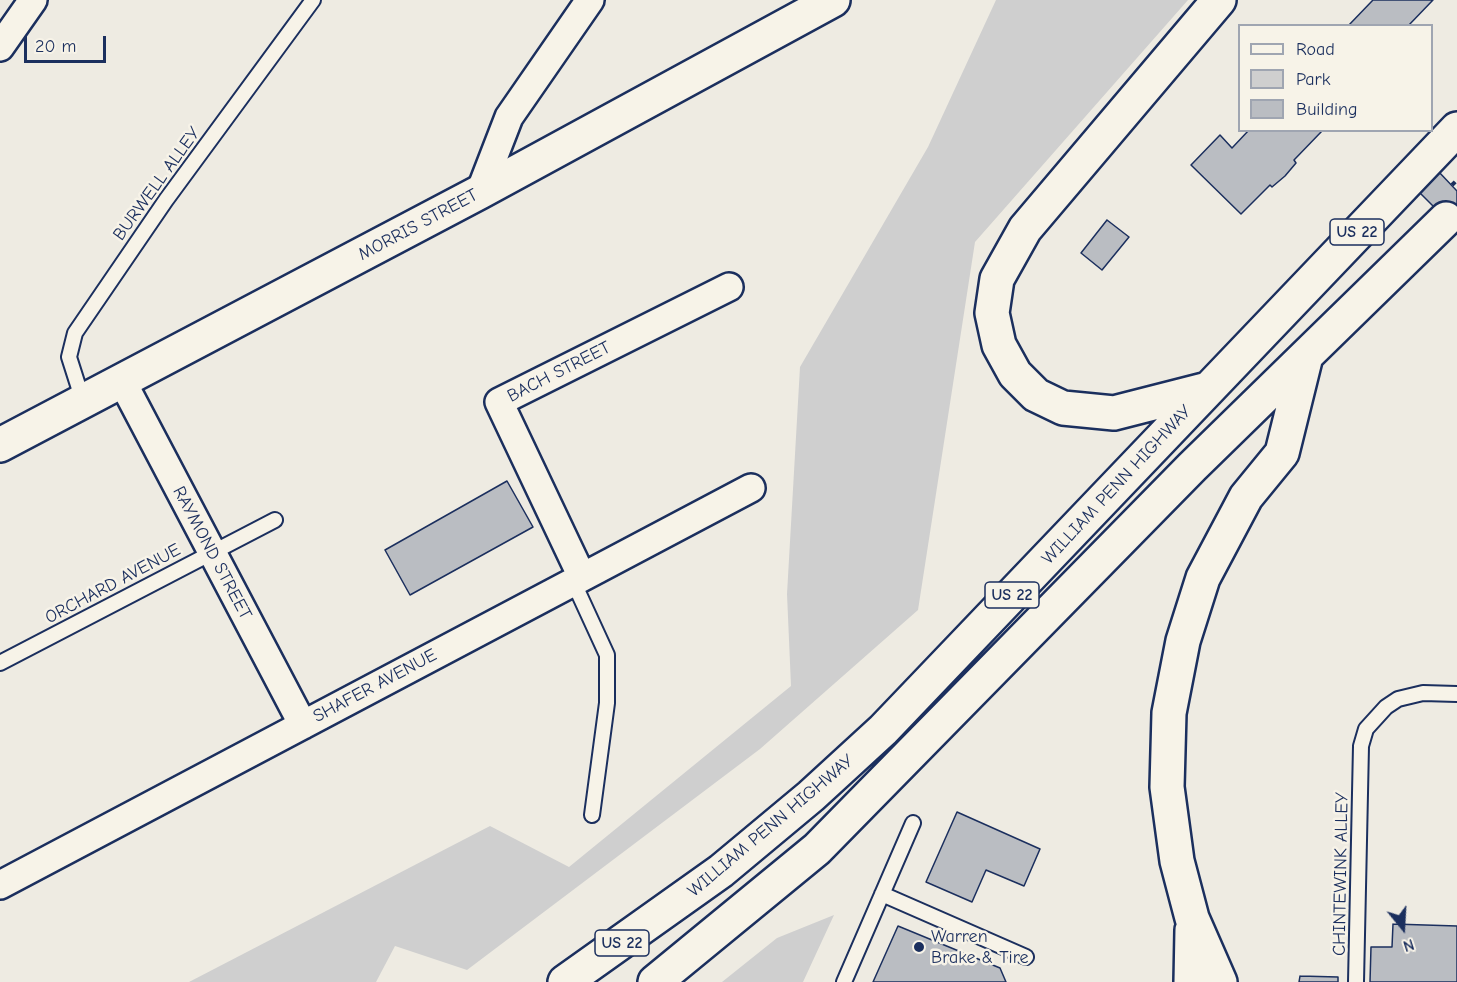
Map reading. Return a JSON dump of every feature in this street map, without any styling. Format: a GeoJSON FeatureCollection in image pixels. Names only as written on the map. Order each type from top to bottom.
{"type":"FeatureCollection","features":[{"type":"Feature","properties":{"kind":"main road","name":"MORRIS STREET"},"geometry":{"type":"LineString","coordinates":[[4,436],[122,381],[480,192],[833,0]]}},
{"type":"Feature","properties":{"kind":"main road"},"geometry":{"type":"LineString","coordinates":[[1208,389],[1114,413],[1063,408],[1036,394],[1015,374],[999,345],[992,313],[997,279],[1025,229],[1219,0]]}},
{"type":"Feature","properties":{"kind":"main road","name":"WILLIAM PENN HIGHWAY"},"geometry":{"type":"LineString","coordinates":[[565,982],[721,871],[844,766],[926,686],[1457,129]]}},
{"type":"Feature","properties":{"kind":"main road","name":"US 22"},"geometry":{"type":"LineString","coordinates":[[655,982],[818,849],[1192,467],[1446,219]]}},
{"type":"Feature","properties":{"kind":"main road"},"geometry":{"type":"LineString","coordinates":[[1220,982],[1192,918],[1177,861],[1167,787],[1170,713],[1182,641],[1203,578],[1246,497],[1282,453],[1306,356]]}},
{"type":"Feature","properties":{"kind":"main road"},"geometry":{"type":"LineString","coordinates":[[1191,982],[1192,918]]}},
{"type":"Feature","properties":{"kind":"street"},"geometry":{"type":"LineString","coordinates":[[0,46],[33,0]]}},
{"type":"Feature","properties":{"kind":"street"},"geometry":{"type":"LineString","coordinates":[[480,192],[509,117],[590,0]]}},
{"type":"Feature","properties":{"kind":"street","name":"BACH STREET"},"geometry":{"type":"LineString","coordinates":[[577,579],[499,402],[729,287]]}},
{"type":"Feature","properties":{"kind":"street","name":"RAYMOND STREET"},"geometry":{"type":"LineString","coordinates":[[122,381],[303,725]]}},
{"type":"Feature","properties":{"kind":"street","name":"SHAFER AVENUE"},"geometry":{"type":"LineString","coordinates":[[0,885],[751,488]]}},
{"type":"Feature","properties":{"kind":"lane","name":"BURWELL ALLEY"},"geometry":{"type":"LineString","coordinates":[[83,401],[69,357],[75,333],[166,200],[313,0]]}},
{"type":"Feature","properties":{"kind":"lane","name":"ORCHARD AVENUE"},"geometry":{"type":"LineString","coordinates":[[0,663],[275,520]]}},
{"type":"Feature","properties":{"kind":"lane"},"geometry":{"type":"LineString","coordinates":[[577,579],[607,655],[607,703],[592,815]]}},
{"type":"Feature","properties":{"kind":"lane","name":"CHINTEWINK ALLEY"},"geometry":{"type":"LineString","coordinates":[[1356,982],[1361,747],[1366,729],[1386,707],[1398,699],[1423,693],[1457,694]]}},
{"type":"Feature","properties":{"kind":"lane"},"geometry":{"type":"LineString","coordinates":[[843,982],[914,823]]}},
{"type":"Feature","properties":{"kind":"lane"},"geometry":{"type":"LineString","coordinates":[[882,894],[1026,957]]}},
{"type":"Feature","properties":{"kind":"path"},"geometry":{"type":"LineString","coordinates":[[1452,186],[1457,180]]}},
{"type":"Feature","properties":{"kind":"green space"},"geometry":{"type":"Polygon","coordinates":[[[996,0],[1188,0],[975,242],[918,610],[760,749],[467,970],[395,946],[376,982],[189,982],[490,826],[569,867],[791,686],[787,594],[800,367],[928,147],[996,0]]]}},
{"type":"Feature","properties":{"kind":"green space"},"geometry":{"type":"Polygon","coordinates":[[[834,915],[803,982],[722,982],[777,938],[834,915]]]}},
{"type":"Feature","properties":{"kind":"building"},"geometry":{"type":"Polygon","coordinates":[[[1373,0],[1433,0],[1410,24],[1350,24],[1373,0]]]}},
{"type":"Feature","properties":{"kind":"building"},"geometry":{"type":"Polygon","coordinates":[[[1247,132],[1321,132],[1294,160],[1296,163],[1285,176],[1272,187],[1270,185],[1241,214],[1191,165],[1220,135],[1232,148],[1247,132]]]}},
{"type":"Feature","properties":{"kind":"building"},"geometry":{"type":"Polygon","coordinates":[[[1438,171],[1457,191],[1457,230],[1418,191],[1438,171]]]}},
{"type":"Feature","properties":{"kind":"building"},"geometry":{"type":"Polygon","coordinates":[[[1107,220],[1129,237],[1102,270],[1081,253],[1107,220]]]}},
{"type":"Feature","properties":{"kind":"building"},"geometry":{"type":"Polygon","coordinates":[[[507,481],[533,527],[410,595],[385,550],[507,481]]]}},
{"type":"Feature","properties":{"kind":"building"},"geometry":{"type":"Polygon","coordinates":[[[957,812],[1040,849],[1024,886],[986,870],[972,902],[926,882],[957,812]]]}},
{"type":"Feature","properties":{"kind":"building"},"geometry":{"type":"Polygon","coordinates":[[[1393,924],[1457,926],[1457,982],[1370,982],[1371,947],[1392,947],[1393,924]]]}},
{"type":"Feature","properties":{"kind":"building","name":"Warren Brake & Tire"},"geometry":{"type":"Polygon","coordinates":[[[898,926],[1000,968],[1006,982],[873,982],[898,926]]]}},
{"type":"Feature","properties":{"kind":"building"},"geometry":{"type":"Polygon","coordinates":[[[1300,976],[1338,977],[1338,982],[1299,982],[1300,976]]]}},
{"type":"Feature","properties":{"kind":"place","name":"Warren Brake & Tire"},"geometry":{"type":"Point","coordinates":[919,947]}}]}
